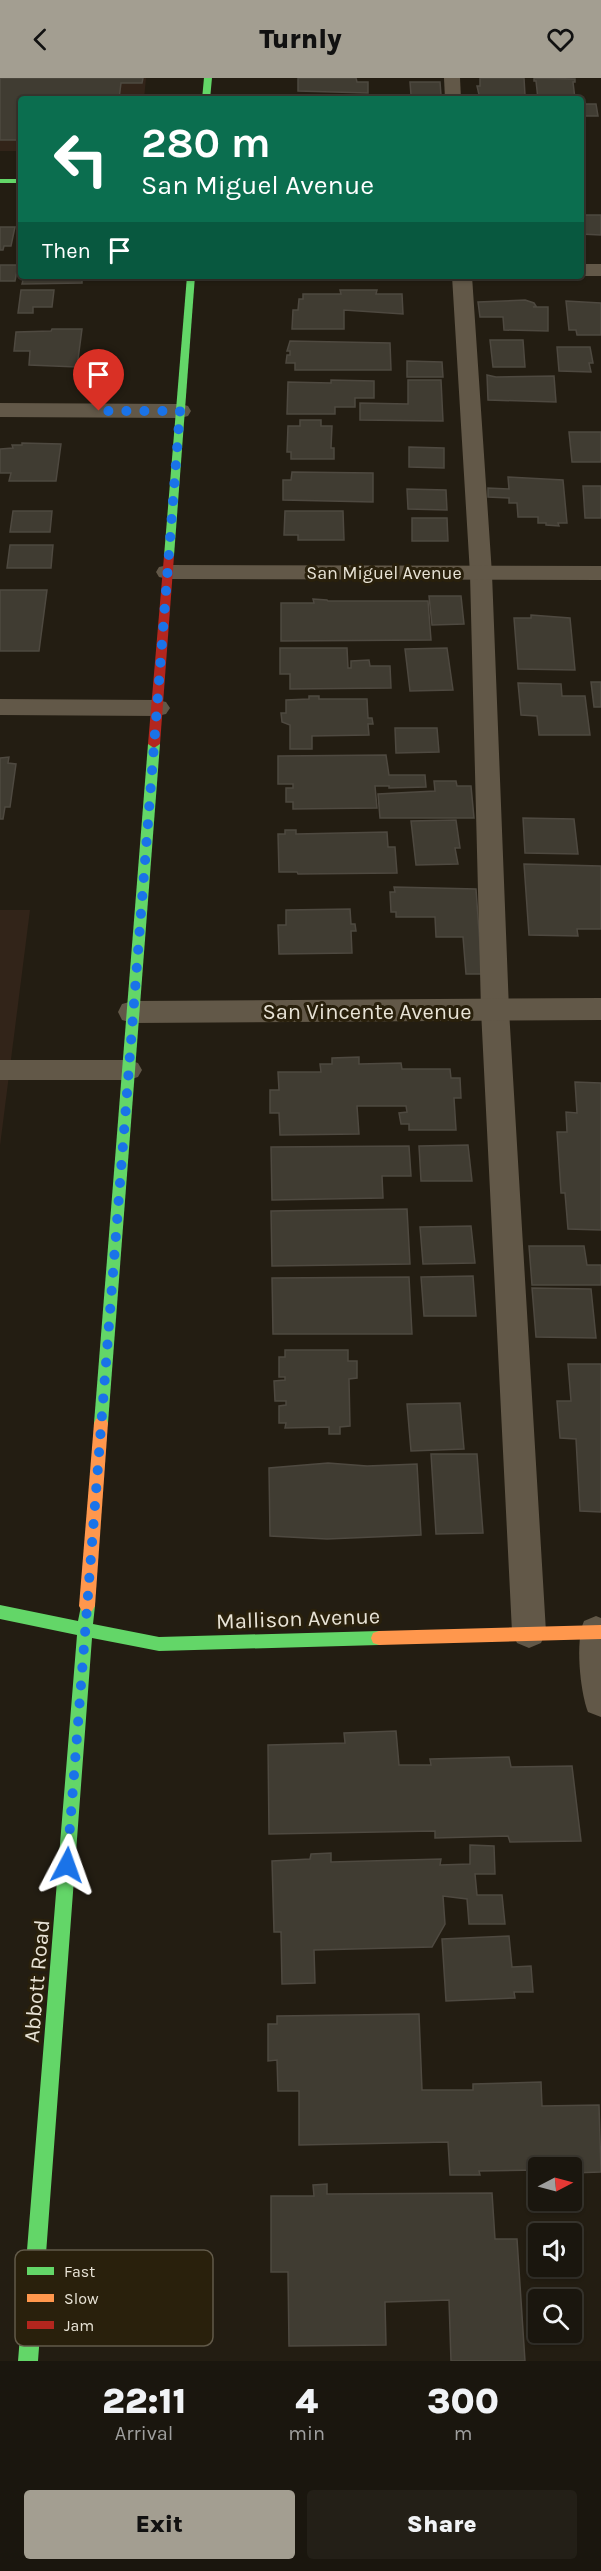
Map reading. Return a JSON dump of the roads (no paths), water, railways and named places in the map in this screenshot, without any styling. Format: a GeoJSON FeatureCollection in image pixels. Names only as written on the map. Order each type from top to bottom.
{"type":"FeatureCollection","features":[{"type":"Feature","properties":{"kind":"street"},"geometry":{"type":"LineString","coordinates":[[206,96],[208,78]]}},
{"type":"Feature","properties":{"kind":"street"},"geometry":{"type":"LineString","coordinates":[[0,181],[18,181]]}},
{"type":"Feature","properties":{"kind":"street"},"geometry":{"type":"LineString","coordinates":[[584,270],[601,270]]}},
{"type":"Feature","properties":{"kind":"street","name":"Abbott Road"},"geometry":{"type":"LineString","coordinates":[[37,2250],[191,279]]}},
{"type":"Feature","properties":{"kind":"street"},"geometry":{"type":"LineString","coordinates":[[0,410],[180,411]]}},
{"type":"Feature","properties":{"kind":"street","name":"San Miguel Avenue"},"geometry":{"type":"LineString","coordinates":[[168,572],[601,573]]}},
{"type":"Feature","properties":{"kind":"street"},"geometry":{"type":"LineString","coordinates":[[0,708],[157,708]]}},
{"type":"Feature","properties":{"kind":"street","name":"San Vincente Avenue"},"geometry":{"type":"LineString","coordinates":[[133,1012],[601,1009]]}},
{"type":"Feature","properties":{"kind":"street","name":"Mallison Avenue"},"geometry":{"type":"LineString","coordinates":[[0,1612],[159,1644],[529,1632],[599,1632]]}},
{"type":"Feature","properties":{"kind":"street","name":"Abbott Road"},"geometry":{"type":"LineString","coordinates":[[28,2361],[29,2346]]}},
{"type":"Feature","properties":{"kind":"lane"},"geometry":{"type":"LineString","coordinates":[[452,78],[453,96]]}},
{"type":"Feature","properties":{"kind":"lane"},"geometry":{"type":"LineString","coordinates":[[462,279],[482,574],[495,1010],[529,1632]]}},
{"type":"Feature","properties":{"kind":"lane"},"geometry":{"type":"LineString","coordinates":[[0,1070],[129,1070]]}},
{"type":"Feature","properties":{"kind":"lane"},"geometry":{"type":"LineString","coordinates":[[599,1632],[601,1700]]}}]}
